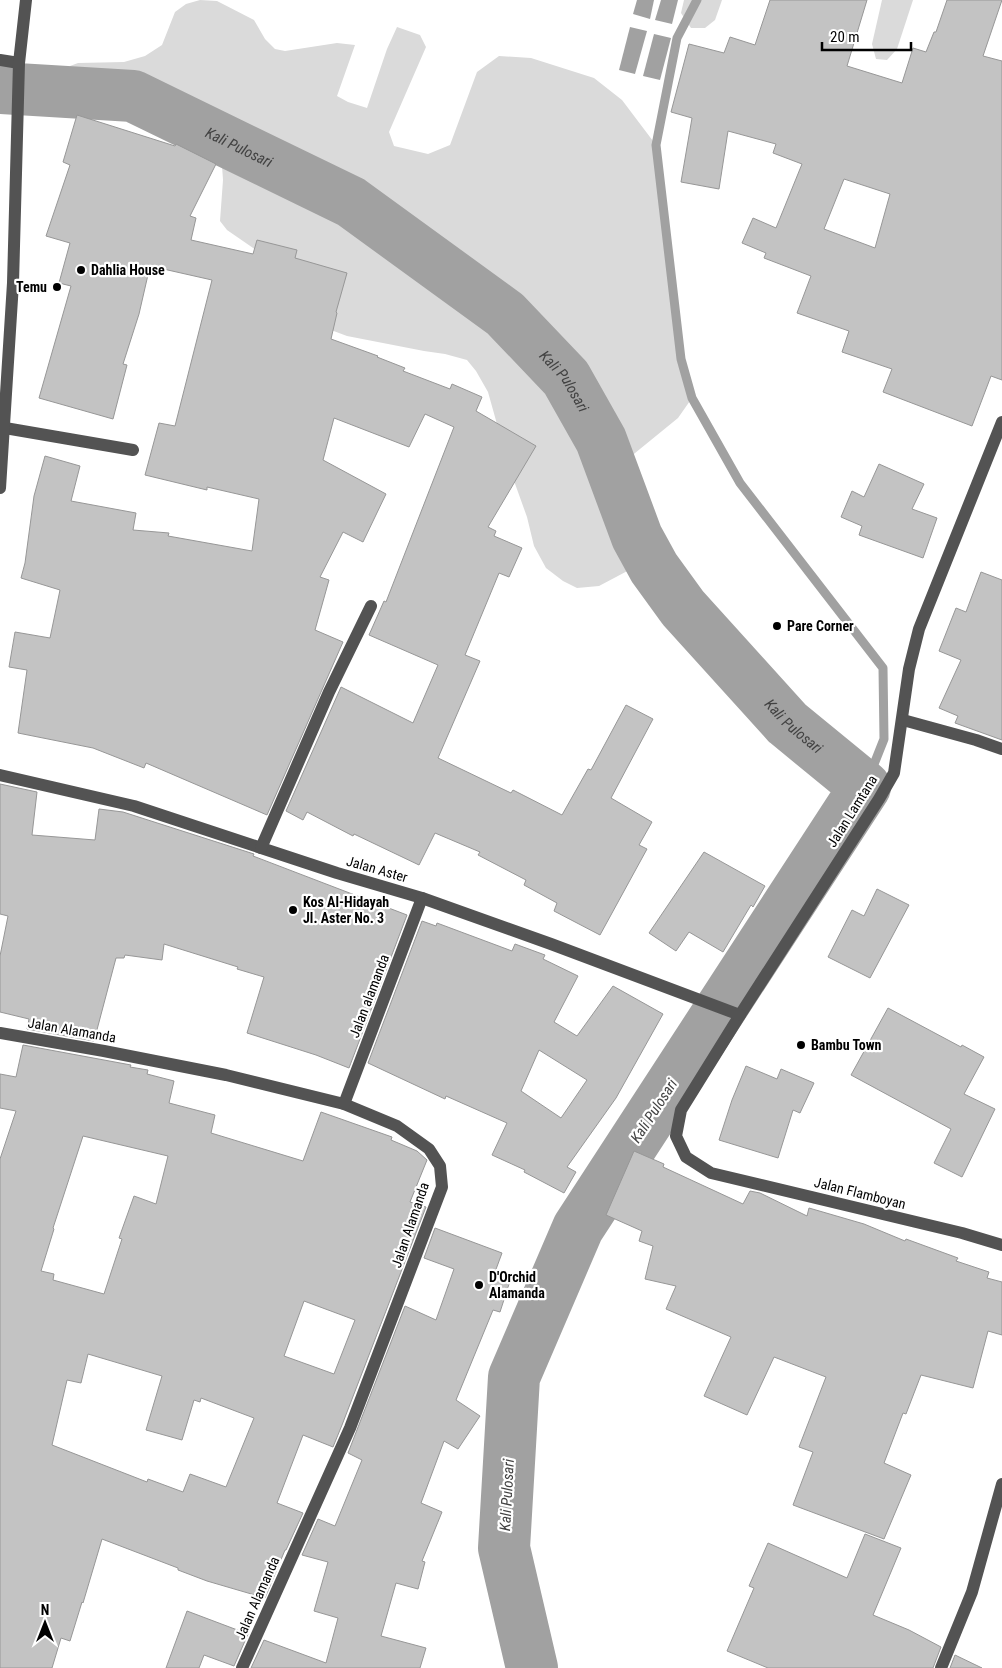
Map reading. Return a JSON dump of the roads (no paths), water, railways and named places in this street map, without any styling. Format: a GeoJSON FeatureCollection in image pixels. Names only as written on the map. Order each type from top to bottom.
{"type":"FeatureCollection","features":[{"type":"Feature","properties":{"kind":"street"},"geometry":{"type":"LineString","coordinates":[[0,488],[13,282],[19,63],[26,0]]}},
{"type":"Feature","properties":{"kind":"street"},"geometry":{"type":"LineString","coordinates":[[0,60],[19,63]]}},
{"type":"Feature","properties":{"kind":"street","name":"Jalan Lamtana"},"geometry":{"type":"LineString","coordinates":[[711,1173],[686,1157],[676,1136],[681,1110],[879,799],[894,772],[909,669],[919,629],[1002,422]]}},
{"type":"Feature","properties":{"kind":"street"},"geometry":{"type":"LineString","coordinates":[[4,428],[132,450]]}},
{"type":"Feature","properties":{"kind":"street"},"geometry":{"type":"LineString","coordinates":[[261,848],[329,692],[371,606]]}},
{"type":"Feature","properties":{"kind":"street"},"geometry":{"type":"LineString","coordinates":[[903,720],[1002,749]]}},
{"type":"Feature","properties":{"kind":"street","name":"Jalan Aster"},"geometry":{"type":"LineString","coordinates":[[0,775],[134,806],[336,873],[422,898],[740,1015]]}},
{"type":"Feature","properties":{"kind":"street","name":"Jalan alamanda"},"geometry":{"type":"LineString","coordinates":[[344,1104],[422,898]]}},
{"type":"Feature","properties":{"kind":"street","name":"Jalan Alamanda"},"geometry":{"type":"LineString","coordinates":[[0,1033],[226,1075],[344,1104],[397,1126],[428,1149],[440,1166],[442,1187],[350,1428],[242,1668]]}},
{"type":"Feature","properties":{"kind":"street","name":"Jalan Flamboyan"},"geometry":{"type":"LineString","coordinates":[[711,1173],[962,1233],[1002,1245]]}},
{"type":"Feature","properties":{"kind":"street"},"geometry":{"type":"LineString","coordinates":[[941,1668],[972,1592],[1002,1484]]}},
{"type":"Feature","properties":{"kind":"waterway"},"geometry":{"type":"LineString","coordinates":[[697,0],[677,38],[656,145],[681,359],[692,398],[740,483],[883,668],[884,739],[865,787]]}},
{"type":"Feature","properties":{"kind":"waterway","name":"Kali Pulosari"},"geometry":{"type":"LineString","coordinates":[[0,88],[133,96],[351,202],[505,314],[566,378],[601,440],[637,537],[654,568],[683,608],[787,723],[865,787],[578,1228],[514,1377],[504,1548],[532,1668]]}},
{"type":"Feature","properties":{"kind":"place","name":"Dahlia House"},"geometry":{"type":"Point","coordinates":[81,270]}},
{"type":"Feature","properties":{"kind":"place","name":"Temu"},"geometry":{"type":"Point","coordinates":[57,287]}},
{"type":"Feature","properties":{"kind":"place","name":"Pare Corner"},"geometry":{"type":"Point","coordinates":[777,626]}},
{"type":"Feature","properties":{"kind":"place","name":"Kos Al-Hidayah Jl. Aster No. 3"},"geometry":{"type":"Point","coordinates":[293,910]}},
{"type":"Feature","properties":{"kind":"place","name":"Bambu Town"},"geometry":{"type":"Point","coordinates":[801,1045]}},
{"type":"Feature","properties":{"kind":"place","name":"D'Orchid Alamanda"},"geometry":{"type":"Point","coordinates":[479,1285]}}]}
